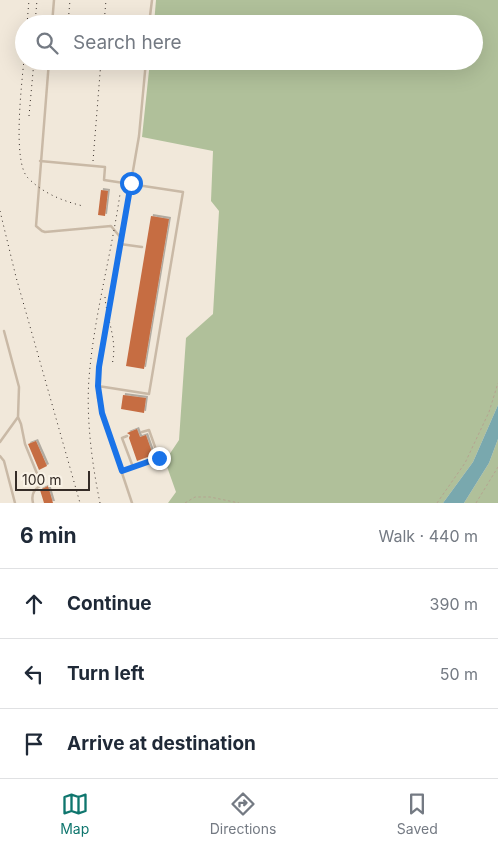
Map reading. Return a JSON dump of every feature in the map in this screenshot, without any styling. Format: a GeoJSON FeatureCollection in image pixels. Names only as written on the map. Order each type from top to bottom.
{"type":"FeatureCollection","features":[{"type":"Feature","properties":{"kind":"lane"},"geometry":{"type":"LineString","coordinates":[[53,15],[54,0]]}},
{"type":"Feature","properties":{"kind":"lane"},"geometry":{"type":"LineString","coordinates":[[151,15],[152,0]]}},
{"type":"Feature","properties":{"kind":"lane"},"geometry":{"type":"LineString","coordinates":[[48,70],[36,222],[38,229],[45,232],[112,226],[121,238]]}},
{"type":"Feature","properties":{"kind":"lane"},"geometry":{"type":"LineString","coordinates":[[132,503],[102,413],[98,386],[99,367],[139,136],[145,70]]}},
{"type":"Feature","properties":{"kind":"lane"},"geometry":{"type":"LineString","coordinates":[[40,161],[105,167],[104,180],[183,192],[148,394],[98,386]]}},
{"type":"Feature","properties":{"kind":"lane"},"geometry":{"type":"LineString","coordinates":[[120,244],[142,247]]}},
{"type":"Feature","properties":{"kind":"lane"},"geometry":{"type":"LineString","coordinates":[[4,331],[19,387],[18,417],[22,424],[25,444],[40,486],[35,488],[32,493],[33,503]]}},
{"type":"Feature","properties":{"kind":"lane"},"geometry":{"type":"LineString","coordinates":[[0,442],[18,417]]}},
{"type":"Feature","properties":{"kind":"lane"},"geometry":{"type":"LineString","coordinates":[[122,471],[159,458],[149,430],[142,432]]}},
{"type":"Feature","properties":{"kind":"lane"},"geometry":{"type":"LineString","coordinates":[[126,436],[122,438],[133,467]]}},
{"type":"Feature","properties":{"kind":"lane"},"geometry":{"type":"LineString","coordinates":[[0,456],[4,462],[16,503]]}},
{"type":"Feature","properties":{"kind":"path"},"geometry":{"type":"LineString","coordinates":[[437,503],[465,463],[489,412],[498,382]]}},
{"type":"Feature","properties":{"kind":"path"},"geometry":{"type":"LineString","coordinates":[[476,503],[498,467]]}},
{"type":"Feature","properties":{"kind":"path"},"geometry":{"type":"LineString","coordinates":[[185,503],[195,497],[210,497],[239,503]]}},
{"type":"Feature","properties":{"kind":"green space"},"geometry":{"type":"Polygon","coordinates":[[[156,0],[498,0],[498,405],[473,462],[443,503],[168,503],[176,492],[165,461],[179,440],[186,338],[213,314],[219,211],[211,201],[213,151],[142,137],[149,70],[483,70],[483,15],[155,15],[156,0]]]}},
{"type":"Feature","properties":{"kind":"green space"},"geometry":{"type":"Polygon","coordinates":[[[498,439],[498,503],[464,503],[489,463],[498,439]]]}},
{"type":"Feature","properties":{"kind":"water"},"geometry":{"type":"Polygon","coordinates":[[[498,405],[498,439],[489,463],[464,503],[443,503],[473,462],[498,405]]]}},
{"type":"Feature","properties":{"kind":"building"},"geometry":{"type":"Polygon","coordinates":[[[101,190],[108,191],[105,216],[98,215],[101,190]]]}},
{"type":"Feature","properties":{"kind":"building"},"geometry":{"type":"Polygon","coordinates":[[[151,216],[169,219],[144,369],[126,366],[151,216]]]}},
{"type":"Feature","properties":{"kind":"building"},"geometry":{"type":"Polygon","coordinates":[[[123,395],[146,398],[144,413],[121,409],[123,395]]]}},
{"type":"Feature","properties":{"kind":"building"},"geometry":{"type":"Polygon","coordinates":[[[137,429],[140,437],[146,435],[153,455],[137,461],[129,438],[130,435],[127,433],[137,429]]]}},
{"type":"Feature","properties":{"kind":"building"},"geometry":{"type":"Polygon","coordinates":[[[36,441],[47,466],[39,470],[28,444],[36,441]]]}},
{"type":"Feature","properties":{"kind":"building"},"geometry":{"type":"Polygon","coordinates":[[[48,486],[53,503],[44,503],[40,490],[48,486]]]}},
{"type":"Feature","properties":{"kind":"railway"},"geometry":{"type":"LineString","coordinates":[[28,15],[29,0]]}},
{"type":"Feature","properties":{"kind":"railway"},"geometry":{"type":"LineString","coordinates":[[36,15],[37,0]]}},
{"type":"Feature","properties":{"kind":"railway"},"geometry":{"type":"LineString","coordinates":[[69,15],[70,0]]}},
{"type":"Feature","properties":{"kind":"railway"},"geometry":{"type":"LineString","coordinates":[[105,15],[106,0]]}},
{"type":"Feature","properties":{"kind":"railway"},"geometry":{"type":"LineString","coordinates":[[23,70],[19,122],[20,156],[23,169],[28,178],[47,193],[83,206]]}},
{"type":"Feature","properties":{"kind":"railway"},"geometry":{"type":"LineString","coordinates":[[29,116],[33,70]]}},
{"type":"Feature","properties":{"kind":"railway"},"geometry":{"type":"LineString","coordinates":[[93,161],[100,70]]}},
{"type":"Feature","properties":{"kind":"railway"},"geometry":{"type":"LineString","coordinates":[[100,503],[90,441],[88,393],[91,355],[120,194]]}},
{"type":"Feature","properties":{"kind":"railway"},"geometry":{"type":"LineString","coordinates":[[0,211],[16,277],[80,503]]}},
{"type":"Feature","properties":{"kind":"railway"},"geometry":{"type":"LineString","coordinates":[[105,297],[114,347],[112,365]]}},
{"type":"Feature","properties":{"kind":"route"},"geometry":{"type":"LineString","coordinates":[[131,183],[99,367],[98,398],[122,471],[159,458]]}}]}
